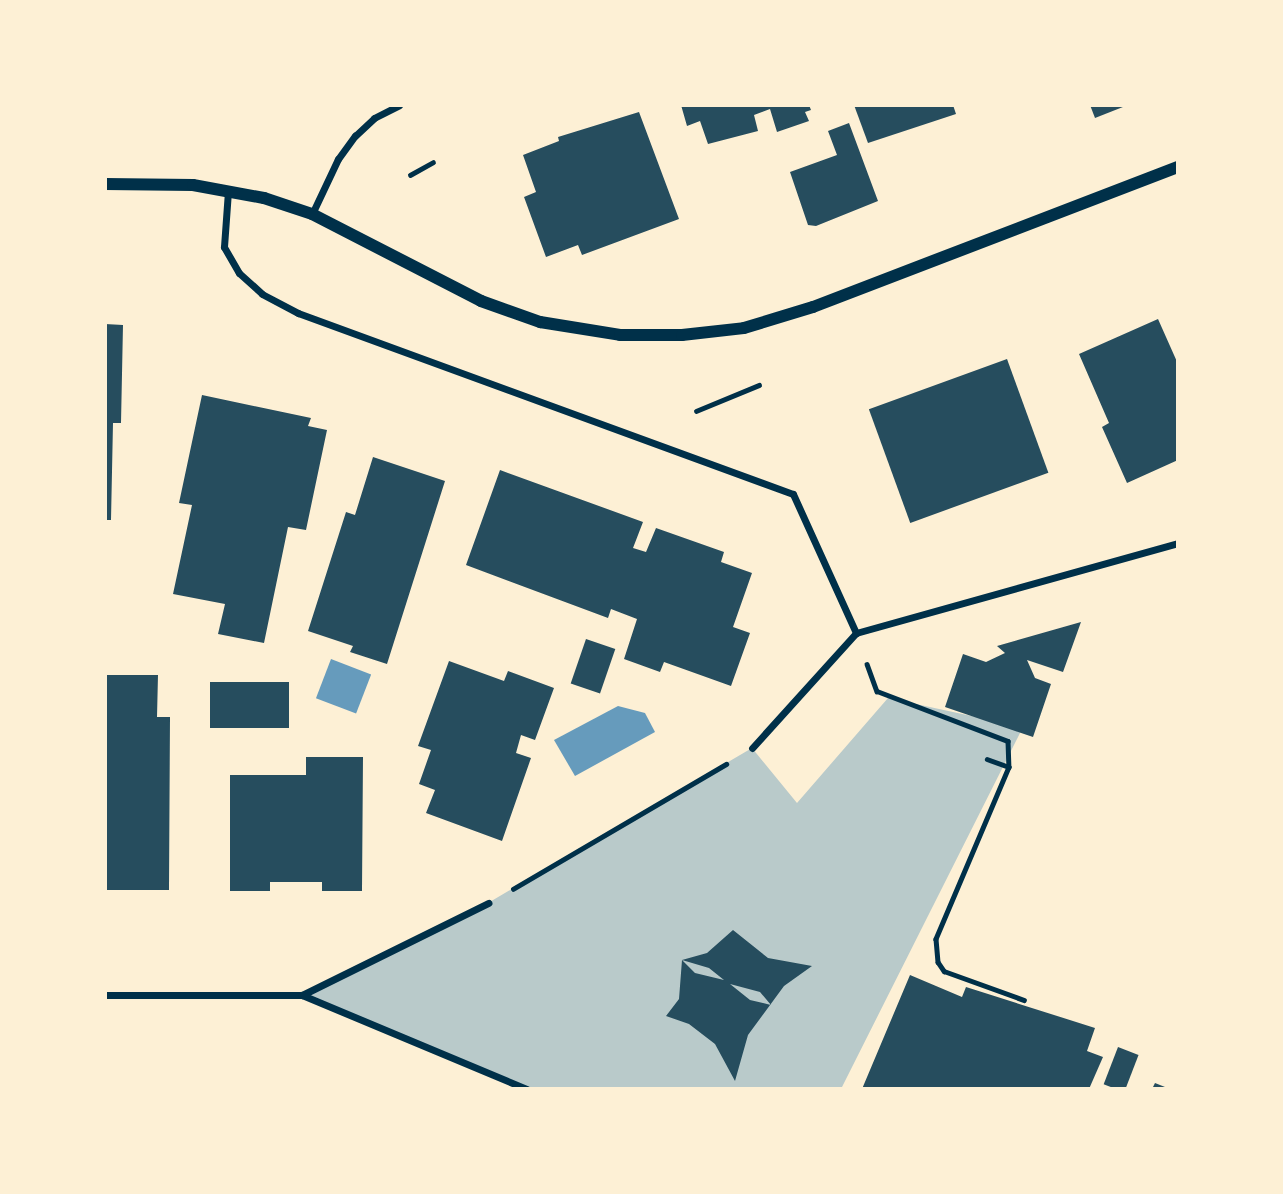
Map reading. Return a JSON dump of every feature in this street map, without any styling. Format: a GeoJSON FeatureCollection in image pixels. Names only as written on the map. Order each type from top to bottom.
{"type":"FeatureCollection","features":[{"type":"Feature","properties":{"kind":"street"},"geometry":{"type":"LineString","coordinates":[[312,214],[338,159],[355,136],[399,105]]}},
{"type":"Feature","properties":{"kind":"street"},"geometry":{"type":"LineString","coordinates":[[105,184],[229,189],[312,214],[481,301],[540,323],[620,335],[682,335],[744,328],[813,307],[1178,167]]}},
{"type":"Feature","properties":{"kind":"street"},"geometry":{"type":"LineString","coordinates":[[229,189],[224,247],[239,273],[262,294],[298,313],[793,494],[856,634]]}},
{"type":"Feature","properties":{"kind":"street"},"geometry":{"type":"LineString","coordinates":[[752,748],[856,634],[1178,543]]}},
{"type":"Feature","properties":{"kind":"street"},"geometry":{"type":"LineString","coordinates":[[302,995],[488,904]]}},
{"type":"Feature","properties":{"kind":"street"},"geometry":{"type":"LineString","coordinates":[[105,995],[302,995],[527,1089]]}},
{"type":"Feature","properties":{"kind":"path"},"geometry":{"type":"LineString","coordinates":[[411,175],[433,162]]}},
{"type":"Feature","properties":{"kind":"path"},"geometry":{"type":"LineString","coordinates":[[696,411],[760,385]]}},
{"type":"Feature","properties":{"kind":"path"},"geometry":{"type":"LineString","coordinates":[[856,634],[877,691],[1001,736],[1012,754],[1009,767],[936,939],[938,962],[944,971],[1024,1000]]}},
{"type":"Feature","properties":{"kind":"path"},"geometry":{"type":"LineString","coordinates":[[488,904],[752,748]]}},
{"type":"Feature","properties":{"kind":"path"},"geometry":{"type":"LineString","coordinates":[[987,759],[1009,767]]}},
{"type":"Feature","properties":{"kind":"shaded area"},"geometry":{"type":"Polygon","coordinates":[[[888,698],[1023,727],[841,1089],[527,1089],[302,995],[488,903],[752,748],[797,803],[888,698]]]}},
{"type":"Feature","properties":{"kind":"water"},"geometry":{"type":"Polygon","coordinates":[[[331,659],[371,674],[356,714],[316,698],[331,659]]]}},
{"type":"Feature","properties":{"kind":"water"},"geometry":{"type":"Polygon","coordinates":[[[618,706],[645,713],[655,732],[575,776],[554,740],[618,706]]]}},
{"type":"Feature","properties":{"kind":"building"},"geometry":{"type":"Polygon","coordinates":[[[681,105],[809,105],[811,110],[805,112],[809,121],[777,132],[770,109],[754,115],[758,131],[708,144],[700,121],[687,126],[681,105]]]}},
{"type":"Feature","properties":{"kind":"building"},"geometry":{"type":"Polygon","coordinates":[[[854,105],[953,105],[956,114],[868,143],[854,105]]]}},
{"type":"Feature","properties":{"kind":"building"},"geometry":{"type":"Polygon","coordinates":[[[1090,105],[1128,105],[1095,118],[1090,105]]]}},
{"type":"Feature","properties":{"kind":"building"},"geometry":{"type":"Polygon","coordinates":[[[639,112],[679,219],[582,255],[578,245],[546,257],[524,197],[536,192],[523,155],[559,141],[558,137],[639,112]]]}},
{"type":"Feature","properties":{"kind":"building"},"geometry":{"type":"Polygon","coordinates":[[[849,123],[878,201],[816,226],[808,225],[790,172],[837,155],[828,131],[849,123]]]}},
{"type":"Feature","properties":{"kind":"building"},"geometry":{"type":"Polygon","coordinates":[[[1158,319],[1178,364],[1178,460],[1127,483],[1102,427],[1109,423],[1079,354],[1158,319]]]}},
{"type":"Feature","properties":{"kind":"building"},"geometry":{"type":"Polygon","coordinates":[[[105,324],[123,325],[121,423],[113,423],[111,520],[105,520],[105,324]]]}},
{"type":"Feature","properties":{"kind":"building"},"geometry":{"type":"Polygon","coordinates":[[[1007,359],[1048,473],[910,523],[869,409],[1007,359]]]}},
{"type":"Feature","properties":{"kind":"building"},"geometry":{"type":"Polygon","coordinates":[[[202,395],[311,418],[308,426],[327,430],[306,530],[288,527],[264,643],[218,634],[225,604],[173,594],[192,505],[179,503],[202,395]]]}},
{"type":"Feature","properties":{"kind":"building"},"geometry":{"type":"Polygon","coordinates":[[[373,457],[445,481],[387,664],[350,652],[353,646],[308,631],[346,512],[355,515],[373,457]]]}},
{"type":"Feature","properties":{"kind":"building"},"geometry":{"type":"Polygon","coordinates":[[[500,470],[643,522],[633,548],[646,552],[656,528],[724,552],[721,562],[752,573],[733,627],[750,633],[731,686],[664,662],[660,672],[624,659],[637,619],[611,609],[608,618],[466,565],[500,470]]]}},
{"type":"Feature","properties":{"kind":"building"},"geometry":{"type":"Polygon","coordinates":[[[1081,622],[1063,672],[1027,660],[1035,678],[1051,684],[1033,737],[945,707],[963,654],[986,662],[1005,653],[997,646],[1081,622]]]}},
{"type":"Feature","properties":{"kind":"building"},"geometry":{"type":"Polygon","coordinates":[[[586,639],[615,649],[600,694],[571,683],[586,639]]]}},
{"type":"Feature","properties":{"kind":"building"},"geometry":{"type":"Polygon","coordinates":[[[449,661],[504,681],[508,671],[554,688],[535,740],[521,735],[516,753],[531,758],[502,841],[426,813],[435,790],[419,784],[431,750],[418,746],[449,661]]]}},
{"type":"Feature","properties":{"kind":"building"},"geometry":{"type":"Polygon","coordinates":[[[106,675],[158,675],[157,717],[170,717],[169,890],[105,890],[106,675]]]}},
{"type":"Feature","properties":{"kind":"building"},"geometry":{"type":"Polygon","coordinates":[[[210,682],[289,682],[289,728],[210,728],[210,682]]]}},
{"type":"Feature","properties":{"kind":"building"},"geometry":{"type":"Polygon","coordinates":[[[306,757],[363,757],[362,891],[322,891],[322,882],[270,882],[270,891],[230,891],[230,775],[306,775],[306,757]]]}},
{"type":"Feature","properties":{"kind":"building"},"geometry":{"type":"Polygon","coordinates":[[[733,930],[768,958],[812,966],[784,986],[770,1004],[760,992],[730,984],[750,1000],[770,1005],[748,1035],[735,1081],[715,1044],[689,1024],[666,1016],[679,999],[682,960],[707,953],[733,930]],[[682,960],[695,973],[724,980],[709,968],[682,960]]]}},
{"type":"Feature","properties":{"kind":"building"},"geometry":{"type":"Polygon","coordinates":[[[910,975],[962,997],[966,987],[1095,1028],[1087,1051],[1103,1057],[1089,1089],[862,1089],[910,975]]]}},
{"type":"Feature","properties":{"kind":"building"},"geometry":{"type":"Polygon","coordinates":[[[1118,1047],[1139,1055],[1125,1089],[1104,1084],[1118,1047]]]}},
{"type":"Feature","properties":{"kind":"building"},"geometry":{"type":"Polygon","coordinates":[[[1155,1083],[1170,1089],[1152,1089],[1155,1083]]]}}]}
